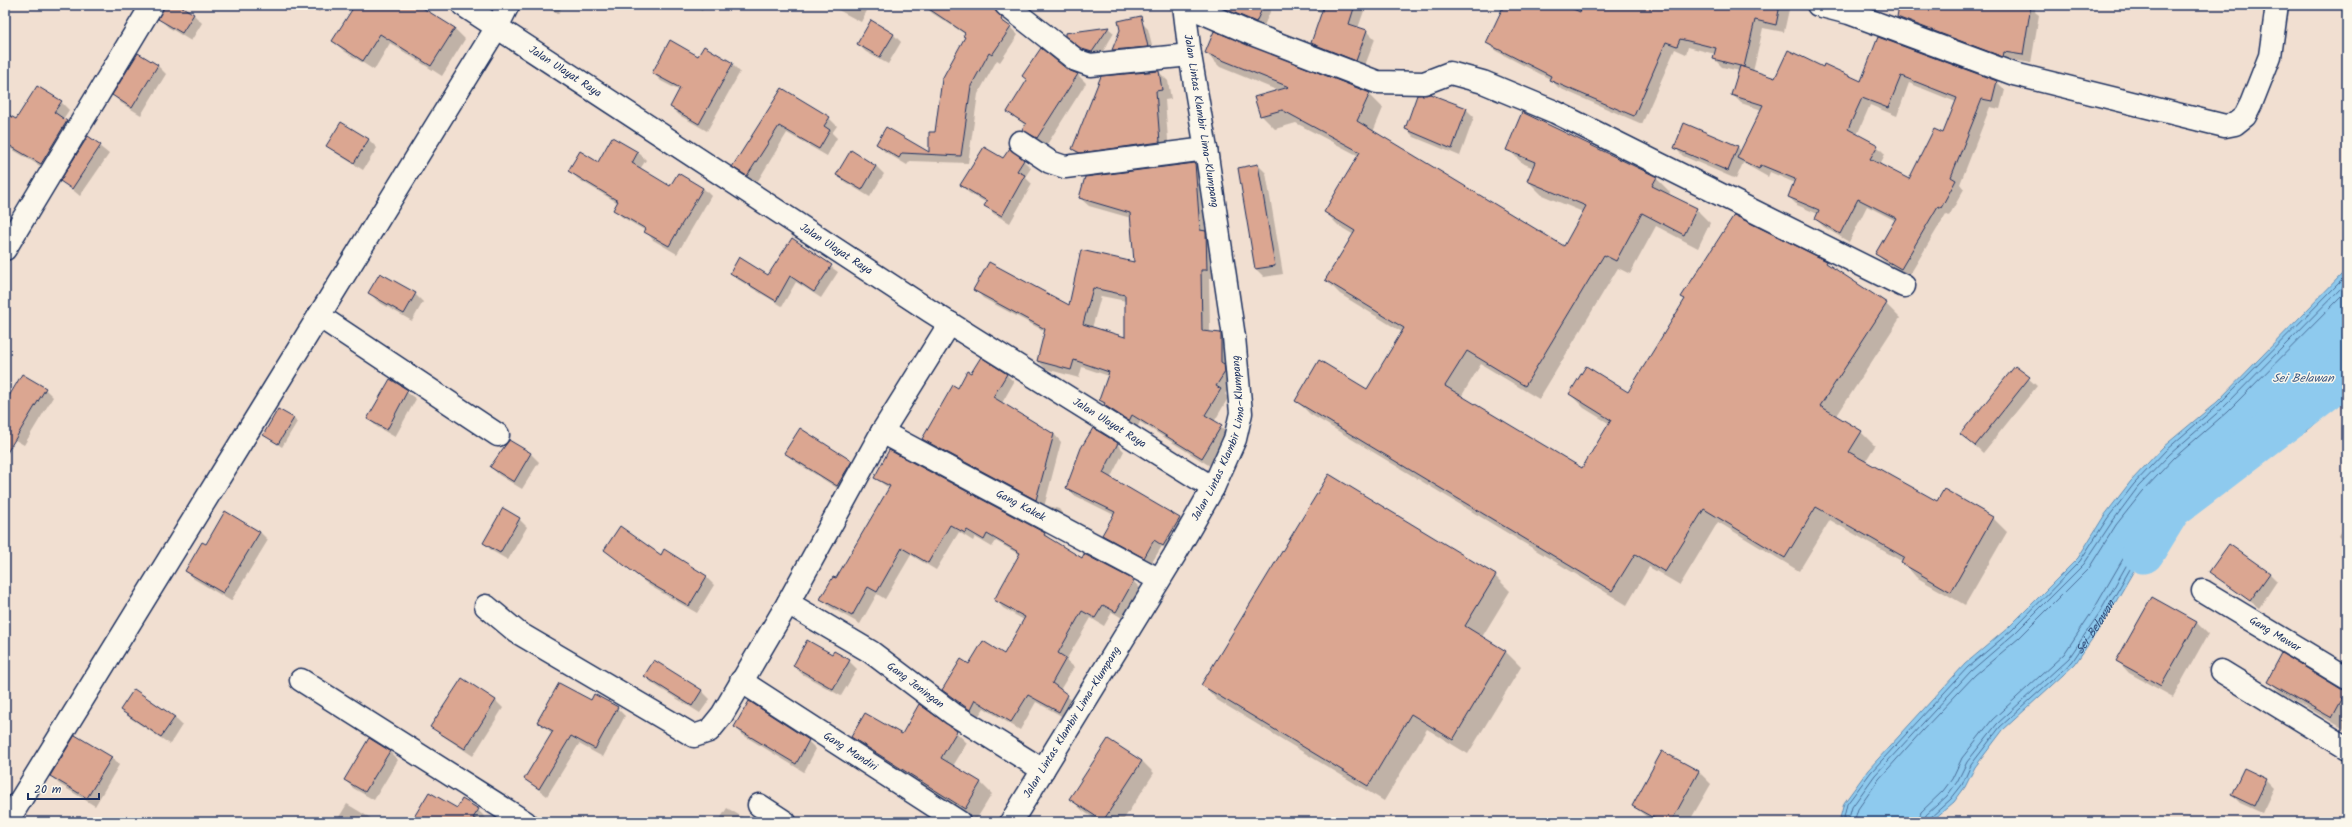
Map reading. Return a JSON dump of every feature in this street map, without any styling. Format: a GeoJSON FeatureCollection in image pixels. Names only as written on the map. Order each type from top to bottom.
{"type":"FeatureCollection","features":[{"type":"Feature","properties":{"kind":"street"},"geometry":{"type":"LineString","coordinates":[[5,249],[152,5]]}},
{"type":"Feature","properties":{"kind":"street","name":"Jalan Ulayat Raya"},"geometry":{"type":"LineString","coordinates":[[463,5],[950,323],[1213,488]]}},
{"type":"Feature","properties":{"kind":"street"},"geometry":{"type":"LineString","coordinates":[[7,822],[497,27],[508,5]]}},
{"type":"Feature","properties":{"kind":"street"},"geometry":{"type":"LineString","coordinates":[[1006,5],[1076,60],[1090,65],[1190,55]]}},
{"type":"Feature","properties":{"kind":"street"},"geometry":{"type":"LineString","coordinates":[[1184,5],[1252,34],[1377,82],[1424,83],[1450,74],[1483,82],[1555,112],[1904,286]]}},
{"type":"Feature","properties":{"kind":"street","name":"Jalan Lintas Klambir Lima–Klumpang"},"geometry":{"type":"LineString","coordinates":[[1011,822],[1213,488],[1235,439],[1241,413],[1234,337],[1206,149],[1190,55],[1184,5]]}},
{"type":"Feature","properties":{"kind":"street"},"geometry":{"type":"LineString","coordinates":[[1818,5],[1849,13],[2014,74],[2226,126],[2235,124],[2245,116],[2251,104],[2270,56],[2277,5]]}},
{"type":"Feature","properties":{"kind":"street"},"geometry":{"type":"LineString","coordinates":[[1020,142],[1050,162],[1065,167],[1206,149]]}},
{"type":"Feature","properties":{"kind":"street"},"geometry":{"type":"LineString","coordinates":[[318,316],[498,435]]}},
{"type":"Feature","properties":{"kind":"street"},"geometry":{"type":"LineString","coordinates":[[486,606],[517,632],[694,736],[709,731],[722,715],[788,603],[882,432],[950,323]]}},
{"type":"Feature","properties":{"kind":"street","name":"Gang Kakek"},"geometry":{"type":"LineString","coordinates":[[882,432],[1158,580]]}},
{"type":"Feature","properties":{"kind":"street","name":"Gang Mawar"},"geometry":{"type":"LineString","coordinates":[[2203,591],[2347,678]]}},
{"type":"Feature","properties":{"kind":"street","name":"Gang Jeningan"},"geometry":{"type":"LineString","coordinates":[[788,603],[871,652],[953,714],[1043,770]]}},
{"type":"Feature","properties":{"kind":"street"},"geometry":{"type":"LineString","coordinates":[[2221,671],[2347,748]]}},
{"type":"Feature","properties":{"kind":"street"},"geometry":{"type":"LineString","coordinates":[[301,680],[525,822]]}},
{"type":"Feature","properties":{"kind":"street","name":"Gang Mandiri"},"geometry":{"type":"LineString","coordinates":[[742,681],[959,822]]}},
{"type":"Feature","properties":{"kind":"street"},"geometry":{"type":"LineString","coordinates":[[759,805],[785,822]]}},
{"type":"Feature","properties":{"kind":"water","name":"Sei Belawan"},"geometry":{"type":"Polygon","coordinates":[[[2347,269],[2347,396],[2308,430],[2278,448],[2212,470],[2185,491],[2155,534],[2107,617],[2075,664],[2003,730],[1975,767],[1965,787],[1954,802],[1931,822],[1839,822],[1844,803],[1868,770],[1965,664],[2009,627],[2078,558],[2104,516],[2131,481],[2163,447],[2217,402],[2347,269]]]}},
{"type":"Feature","properties":{"kind":"building"},"geometry":{"type":"Polygon","coordinates":[[[164,5],[179,5],[194,14],[182,33],[158,19],[164,5]]]}},
{"type":"Feature","properties":{"kind":"building"},"geometry":{"type":"Polygon","coordinates":[[[355,5],[418,5],[455,28],[431,66],[380,34],[363,61],[332,41],[355,5]]]}},
{"type":"Feature","properties":{"kind":"building"},"geometry":{"type":"Polygon","coordinates":[[[923,5],[994,5],[995,10],[1002,18],[1001,20],[1011,27],[992,55],[989,53],[971,86],[961,156],[902,153],[899,158],[876,144],[886,127],[929,152],[929,132],[935,132],[942,79],[965,37],[963,36],[965,33],[923,5]]]}},
{"type":"Feature","properties":{"kind":"building"},"geometry":{"type":"Polygon","coordinates":[[[1225,5],[1264,5],[1256,22],[1223,8],[1225,5]]]}},
{"type":"Feature","properties":{"kind":"building"},"geometry":{"type":"Polygon","coordinates":[[[1324,5],[1355,5],[1349,24],[1367,30],[1356,61],[1311,43],[1324,5]]]}},
{"type":"Feature","properties":{"kind":"building"},"geometry":{"type":"Polygon","coordinates":[[[1504,5],[1564,5],[1580,12],[1582,5],[1780,5],[1776,25],[1755,20],[1744,67],[1713,59],[1716,48],[1680,39],[1677,46],[1666,42],[1634,116],[1549,80],[1551,76],[1486,43],[1504,5]]]}},
{"type":"Feature","properties":{"kind":"building"},"geometry":{"type":"Polygon","coordinates":[[[1899,5],[2031,5],[2023,55],[2004,52],[2003,57],[1897,17],[1899,5]]]}},
{"type":"Feature","properties":{"kind":"building"},"geometry":{"type":"Polygon","coordinates":[[[1141,16],[1148,47],[1112,50],[1120,30],[1118,21],[1141,16]]]}},
{"type":"Feature","properties":{"kind":"building"},"geometry":{"type":"Polygon","coordinates":[[[871,20],[894,34],[880,57],[857,44],[871,20]]]}},
{"type":"Feature","properties":{"kind":"building"},"geometry":{"type":"Polygon","coordinates":[[[1109,27],[1092,52],[1082,49],[1065,36],[1065,33],[1109,27]]]}},
{"type":"Feature","properties":{"kind":"building"},"geometry":{"type":"Polygon","coordinates":[[[1214,31],[1370,93],[1357,121],[1564,246],[1586,206],[1527,181],[1535,162],[1506,150],[1522,112],[1657,177],[1652,186],[1697,208],[1684,235],[1642,213],[1616,261],[1604,255],[1525,386],[1467,351],[1445,386],[1582,468],[1611,420],[1569,394],[1586,366],[1628,392],[1685,299],[1681,297],[1734,215],[1827,261],[1826,263],[1887,303],[1820,406],[1862,431],[1849,452],[1937,501],[1944,489],[1993,517],[1951,592],[1901,563],[1904,557],[1816,507],[1785,558],[1704,509],[1665,572],[1635,554],[1612,591],[1295,401],[1319,360],[1367,389],[1404,328],[1325,280],[1355,231],[1324,212],[1360,152],[1282,110],[1260,116],[1254,97],[1289,87],[1205,53],[1214,31]]]}},
{"type":"Feature","properties":{"kind":"building"},"geometry":{"type":"Polygon","coordinates":[[[1878,37],[1997,81],[1992,101],[1982,99],[1951,177],[1956,180],[1941,208],[1938,206],[1901,269],[1875,254],[1896,218],[1858,199],[1840,234],[1815,219],[1819,210],[1788,197],[1795,179],[1761,165],[1759,169],[1737,158],[1763,105],[1731,95],[1740,66],[1775,78],[1788,50],[1823,67],[1824,64],[1861,81],[1878,37]],[[1901,76],[1888,108],[1862,98],[1848,129],[1878,145],[1870,159],[1909,179],[1934,129],[1943,133],[1957,98],[1901,76]]]}},
{"type":"Feature","properties":{"kind":"building"},"geometry":{"type":"Polygon","coordinates":[[[670,40],[698,56],[704,46],[733,63],[699,124],[670,107],[680,88],[652,73],[670,40]]]}},
{"type":"Feature","properties":{"kind":"building"},"geometry":{"type":"Polygon","coordinates":[[[1041,48],[1068,70],[1078,74],[1037,138],[1022,130],[1026,124],[1007,112],[1027,80],[1022,76],[1041,48]]]}},
{"type":"Feature","properties":{"kind":"building"},"geometry":{"type":"Polygon","coordinates":[[[138,53],[158,65],[132,108],[112,95],[138,53]]]}},
{"type":"Feature","properties":{"kind":"building"},"geometry":{"type":"Polygon","coordinates":[[[1159,71],[1162,90],[1156,91],[1160,142],[1080,153],[1072,149],[1101,76],[1159,71]]]}},
{"type":"Feature","properties":{"kind":"building"},"geometry":{"type":"Polygon","coordinates":[[[37,86],[62,101],[54,112],[67,121],[41,164],[5,143],[5,113],[16,119],[37,86]]]}},
{"type":"Feature","properties":{"kind":"building"},"geometry":{"type":"Polygon","coordinates":[[[782,88],[830,117],[824,126],[830,130],[819,149],[779,126],[747,176],[732,167],[782,88]]]}},
{"type":"Feature","properties":{"kind":"building"},"geometry":{"type":"Polygon","coordinates":[[[1430,94],[1467,108],[1452,149],[1405,129],[1417,95],[1430,94]]]}},
{"type":"Feature","properties":{"kind":"building"},"geometry":{"type":"Polygon","coordinates":[[[341,122],[369,139],[354,163],[326,146],[341,122]]]}},
{"type":"Feature","properties":{"kind":"building"},"geometry":{"type":"Polygon","coordinates":[[[1684,123],[1738,146],[1728,171],[1674,148],[1684,123]]]}},
{"type":"Feature","properties":{"kind":"building"},"geometry":{"type":"Polygon","coordinates":[[[88,136],[101,145],[72,189],[60,181],[88,136]]]}},
{"type":"Feature","properties":{"kind":"building"},"geometry":{"type":"Polygon","coordinates":[[[612,137],[638,152],[632,163],[670,186],[678,173],[703,188],[669,246],[644,232],[646,229],[613,210],[618,201],[568,171],[580,151],[598,162],[612,137]]]}},
{"type":"Feature","properties":{"kind":"building"},"geometry":{"type":"Polygon","coordinates":[[[984,147],[1003,158],[1010,148],[1024,160],[1017,171],[1025,175],[1002,216],[984,206],[987,201],[960,185],[984,147]]]}},
{"type":"Feature","properties":{"kind":"building"},"geometry":{"type":"Polygon","coordinates":[[[851,150],[876,166],[862,190],[836,175],[851,150]]]}},
{"type":"Feature","properties":{"kind":"building"},"geometry":{"type":"Polygon","coordinates":[[[1195,163],[1200,230],[1206,231],[1207,270],[1201,270],[1202,331],[1221,333],[1221,362],[1224,364],[1225,372],[1216,386],[1221,389],[1205,415],[1222,425],[1202,458],[1132,415],[1129,421],[1104,405],[1105,403],[1099,400],[1109,372],[1074,360],[1071,370],[1037,361],[1045,329],[973,290],[989,262],[1069,305],[1081,250],[1134,262],[1130,213],[1079,198],[1085,177],[1195,163]],[[1093,288],[1083,324],[1125,337],[1125,295],[1093,288]]]}},
{"type":"Feature","properties":{"kind":"building"},"geometry":{"type":"Polygon","coordinates":[[[1258,164],[1275,266],[1255,269],[1238,168],[1258,164]]]}},
{"type":"Feature","properties":{"kind":"building"},"geometry":{"type":"Polygon","coordinates":[[[792,238],[832,265],[814,292],[790,276],[776,301],[730,273],[739,257],[768,275],[792,238]]]}},
{"type":"Feature","properties":{"kind":"building"},"geometry":{"type":"Polygon","coordinates":[[[380,273],[416,293],[404,314],[368,293],[380,273]]]}},
{"type":"Feature","properties":{"kind":"building"},"geometry":{"type":"Polygon","coordinates":[[[981,357],[1007,374],[993,397],[1054,434],[1036,500],[922,439],[953,385],[958,388],[967,371],[971,373],[981,357]]]}},
{"type":"Feature","properties":{"kind":"building"},"geometry":{"type":"Polygon","coordinates":[[[2015,366],[2030,377],[1975,446],[1960,434],[2015,366]]]}},
{"type":"Feature","properties":{"kind":"building"},"geometry":{"type":"Polygon","coordinates":[[[22,374],[46,388],[5,456],[5,403],[22,374]]]}},
{"type":"Feature","properties":{"kind":"building"},"geometry":{"type":"Polygon","coordinates":[[[390,379],[408,390],[387,430],[367,419],[390,379]]]}},
{"type":"Feature","properties":{"kind":"building"},"geometry":{"type":"Polygon","coordinates":[[[278,409],[294,418],[278,444],[263,435],[278,409]]]}},
{"type":"Feature","properties":{"kind":"building"},"geometry":{"type":"Polygon","coordinates":[[[800,428],[852,461],[837,486],[784,453],[800,428]]]}},
{"type":"Feature","properties":{"kind":"building"},"geometry":{"type":"Polygon","coordinates":[[[1093,428],[1118,443],[1103,473],[1180,518],[1163,546],[1154,540],[1144,558],[1102,535],[1115,512],[1066,488],[1081,448],[1093,428]]]}},
{"type":"Feature","properties":{"kind":"building"},"geometry":{"type":"Polygon","coordinates":[[[509,440],[531,453],[514,482],[490,467],[509,440]]]}},
{"type":"Feature","properties":{"kind":"building"},"geometry":{"type":"Polygon","coordinates":[[[889,450],[1045,533],[1044,535],[1082,558],[1084,554],[1134,580],[1116,612],[1103,605],[1095,618],[1082,611],[1058,653],[1066,658],[1052,683],[1068,695],[1059,712],[1028,695],[1011,722],[975,700],[970,710],[942,690],[961,659],[969,664],[983,641],[1004,654],[1025,617],[994,600],[1020,553],[987,534],[984,540],[967,530],[965,533],[950,525],[928,563],[902,548],[877,592],[868,587],[852,616],[820,599],[833,577],[836,578],[890,486],[874,478],[889,450]]]}},
{"type":"Feature","properties":{"kind":"building"},"geometry":{"type":"Polygon","coordinates":[[[1329,474],[1496,575],[1465,626],[1506,651],[1453,740],[1411,714],[1368,786],[1201,685],[1329,474]]]}},
{"type":"Feature","properties":{"kind":"building"},"geometry":{"type":"Polygon","coordinates":[[[503,508],[520,518],[500,553],[483,543],[503,508]]]}},
{"type":"Feature","properties":{"kind":"building"},"geometry":{"type":"Polygon","coordinates":[[[225,511],[260,532],[223,593],[185,571],[202,542],[206,544],[225,511]]]}},
{"type":"Feature","properties":{"kind":"building"},"geometry":{"type":"Polygon","coordinates":[[[620,526],[661,555],[664,549],[707,576],[689,606],[641,578],[604,550],[620,526]]]}},
{"type":"Feature","properties":{"kind":"building"},"geometry":{"type":"Polygon","coordinates":[[[2229,544],[2270,573],[2250,601],[2209,572],[2229,544]]]}},
{"type":"Feature","properties":{"kind":"building"},"geometry":{"type":"Polygon","coordinates":[[[2152,597],[2197,622],[2161,686],[2116,661],[2152,597]]]}},
{"type":"Feature","properties":{"kind":"building"},"geometry":{"type":"Polygon","coordinates":[[[807,640],[832,654],[834,651],[850,660],[833,689],[793,666],[807,640]]]}},
{"type":"Feature","properties":{"kind":"building"},"geometry":{"type":"Polygon","coordinates":[[[2282,653],[2341,689],[2347,690],[2332,718],[2267,681],[2282,653]]]}},
{"type":"Feature","properties":{"kind":"building"},"geometry":{"type":"Polygon","coordinates":[[[654,660],[702,690],[692,706],[644,676],[654,660]]]}},
{"type":"Feature","properties":{"kind":"building"},"geometry":{"type":"Polygon","coordinates":[[[462,678],[496,700],[465,749],[430,727],[462,678]]]}},
{"type":"Feature","properties":{"kind":"building"},"geometry":{"type":"Polygon","coordinates":[[[559,683],[591,700],[594,694],[618,707],[595,749],[571,736],[539,789],[524,779],[553,731],[537,722],[559,683]]]}},
{"type":"Feature","properties":{"kind":"building"},"geometry":{"type":"Polygon","coordinates":[[[134,689],[175,717],[161,737],[120,710],[134,689]]]}},
{"type":"Feature","properties":{"kind":"building"},"geometry":{"type":"Polygon","coordinates":[[[749,701],[809,740],[796,764],[734,727],[749,701]]]}},
{"type":"Feature","properties":{"kind":"building"},"geometry":{"type":"Polygon","coordinates":[[[919,704],[957,731],[941,758],[981,782],[965,809],[851,737],[865,713],[902,734],[919,704]]]}},
{"type":"Feature","properties":{"kind":"building"},"geometry":{"type":"Polygon","coordinates":[[[75,735],[112,757],[87,798],[50,776],[75,735]]]}},
{"type":"Feature","properties":{"kind":"building"},"geometry":{"type":"Polygon","coordinates":[[[369,738],[390,751],[365,792],[344,780],[369,738]]]}},
{"type":"Feature","properties":{"kind":"building"},"geometry":{"type":"Polygon","coordinates":[[[1108,739],[1142,761],[1103,821],[1069,799],[1108,739]]]}},
{"type":"Feature","properties":{"kind":"building"},"geometry":{"type":"Polygon","coordinates":[[[1662,751],[1699,771],[1671,822],[1661,822],[1632,806],[1662,751]]]}},
{"type":"Feature","properties":{"kind":"building"},"geometry":{"type":"Polygon","coordinates":[[[2244,768],[2267,779],[2254,806],[2231,795],[2244,768]]]}},
{"type":"Feature","properties":{"kind":"building"},"geometry":{"type":"Polygon","coordinates":[[[429,792],[457,808],[462,799],[479,809],[473,818],[481,822],[411,822],[429,792]]]}},
{"type":"Feature","properties":{"kind":"waterway","name":"Sei Belawan"},"geometry":{"type":"LineString","coordinates":[[2143,552],[2170,508],[2338,380],[2347,370]]}}]}
